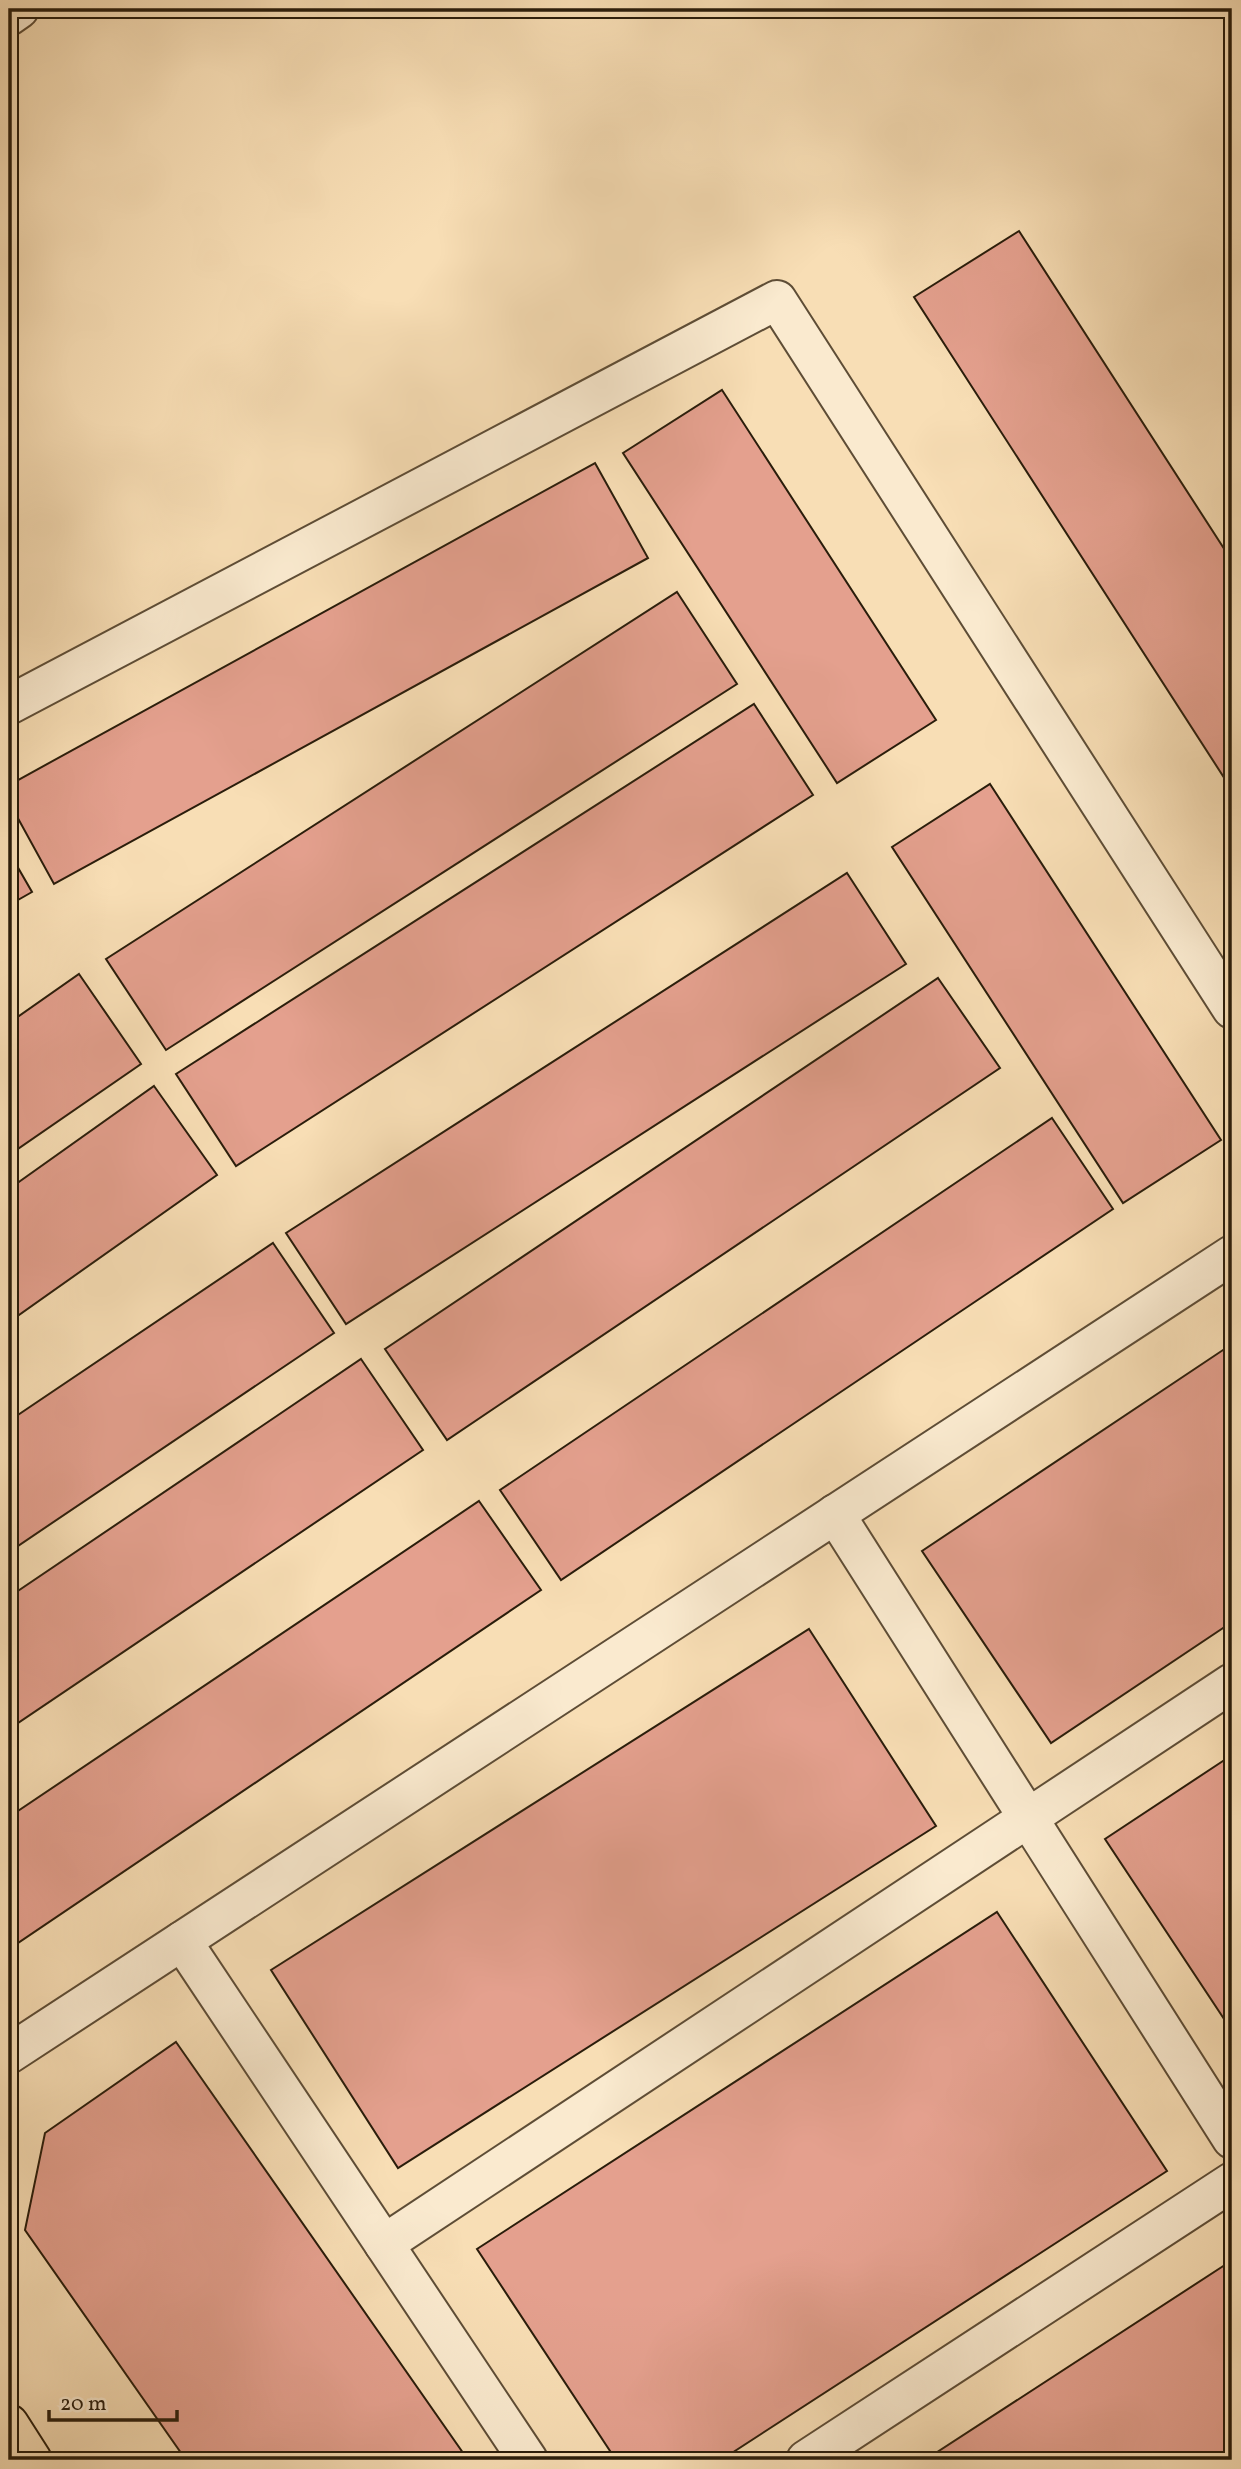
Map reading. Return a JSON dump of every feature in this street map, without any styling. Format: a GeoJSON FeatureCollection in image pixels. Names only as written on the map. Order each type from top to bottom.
{"type":"FeatureCollection","features":[{"type":"Feature","properties":{"kind":"main road"},"geometry":{"type":"LineString","coordinates":[[9,2424],[32,2460]]}},
{"type":"Feature","properties":{"kind":"street"},"geometry":{"type":"LineString","coordinates":[[9,16],[19,9]]}},
{"type":"Feature","properties":{"kind":"street"},"geometry":{"type":"LineString","coordinates":[[9,705],[777,300],[1232,1009]]}},
{"type":"Feature","properties":{"kind":"street"},"geometry":{"type":"LineString","coordinates":[[9,2054],[1232,1255]]}},
{"type":"Feature","properties":{"kind":"street"},"geometry":{"type":"LineString","coordinates":[[835,1514],[1232,2139]]}},
{"type":"Feature","properties":{"kind":"street"},"geometry":{"type":"LineString","coordinates":[[384,2244],[1232,1683]]}},
{"type":"Feature","properties":{"kind":"street"},"geometry":{"type":"LineString","coordinates":[[182,1941],[528,2460]]}},
{"type":"Feature","properties":{"kind":"street"},"geometry":{"type":"LineString","coordinates":[[806,2460],[1232,2182]]}},
{"type":"Feature","properties":{"kind":"building"},"geometry":{"type":"Polygon","coordinates":[[[1019,231],[1232,561],[1232,790],[914,297],[1019,231]]]}},
{"type":"Feature","properties":{"kind":"building"},"geometry":{"type":"Polygon","coordinates":[[[722,390],[936,720],[837,783],[623,453],[722,390]]]}},
{"type":"Feature","properties":{"kind":"building"},"geometry":{"type":"Polygon","coordinates":[[[595,463],[648,558],[54,884],[9,802],[9,785],[595,463]]]}},
{"type":"Feature","properties":{"kind":"building"},"geometry":{"type":"Polygon","coordinates":[[[677,592],[737,684],[166,1050],[106,959],[677,592]]]}},
{"type":"Feature","properties":{"kind":"building"},"geometry":{"type":"Polygon","coordinates":[[[754,704],[813,795],[236,1166],[176,1074],[754,704]]]}},
{"type":"Feature","properties":{"kind":"building"},"geometry":{"type":"Polygon","coordinates":[[[990,784],[1221,1140],[1123,1203],[892,847],[990,784]]]}},
{"type":"Feature","properties":{"kind":"building"},"geometry":{"type":"Polygon","coordinates":[[[9,852],[32,892],[9,905],[9,852]]]}},
{"type":"Feature","properties":{"kind":"building"},"geometry":{"type":"Polygon","coordinates":[[[847,873],[906,964],[346,1324],[286,1233],[847,873]]]}},
{"type":"Feature","properties":{"kind":"building"},"geometry":{"type":"Polygon","coordinates":[[[79,974],[141,1064],[9,1155],[9,1023],[79,974]]]}},
{"type":"Feature","properties":{"kind":"building"},"geometry":{"type":"Polygon","coordinates":[[[938,978],[1000,1068],[447,1440],[385,1349],[938,978]]]}},
{"type":"Feature","properties":{"kind":"building"},"geometry":{"type":"Polygon","coordinates":[[[154,1086],[217,1175],[9,1322],[9,1189],[154,1086]]]}},
{"type":"Feature","properties":{"kind":"building"},"geometry":{"type":"Polygon","coordinates":[[[1052,1118],[1113,1209],[561,1580],[500,1490],[1052,1118]]]}},
{"type":"Feature","properties":{"kind":"building"},"geometry":{"type":"Polygon","coordinates":[[[273,1243],[334,1333],[9,1552],[9,1421],[273,1243]]]}},
{"type":"Feature","properties":{"kind":"building"},"geometry":{"type":"Polygon","coordinates":[[[1232,1344],[1232,1622],[1051,1743],[922,1551],[1232,1344]]]}},
{"type":"Feature","properties":{"kind":"building"},"geometry":{"type":"Polygon","coordinates":[[[361,1359],[423,1450],[9,1729],[9,1597],[361,1359]]]}},
{"type":"Feature","properties":{"kind":"building"},"geometry":{"type":"Polygon","coordinates":[[[479,1501],[541,1590],[9,1949],[9,1817],[479,1501]]]}},
{"type":"Feature","properties":{"kind":"building"},"geometry":{"type":"Polygon","coordinates":[[[809,1629],[936,1826],[398,2168],[271,1970],[809,1629]]]}},
{"type":"Feature","properties":{"kind":"building"},"geometry":{"type":"Polygon","coordinates":[[[1232,1755],[1232,2031],[1105,1839],[1232,1755]]]}},
{"type":"Feature","properties":{"kind":"building"},"geometry":{"type":"Polygon","coordinates":[[[997,1912],[1167,2171],[721,2460],[616,2460],[477,2249],[997,1912]]]}},
{"type":"Feature","properties":{"kind":"building"},"geometry":{"type":"Polygon","coordinates":[[[176,2042],[468,2460],[186,2460],[25,2230],[45,2133],[176,2042]]]}},
{"type":"Feature","properties":{"kind":"building"},"geometry":{"type":"Polygon","coordinates":[[[1231,2261],[1232,2460],[925,2460],[1231,2261]]]}}]}
